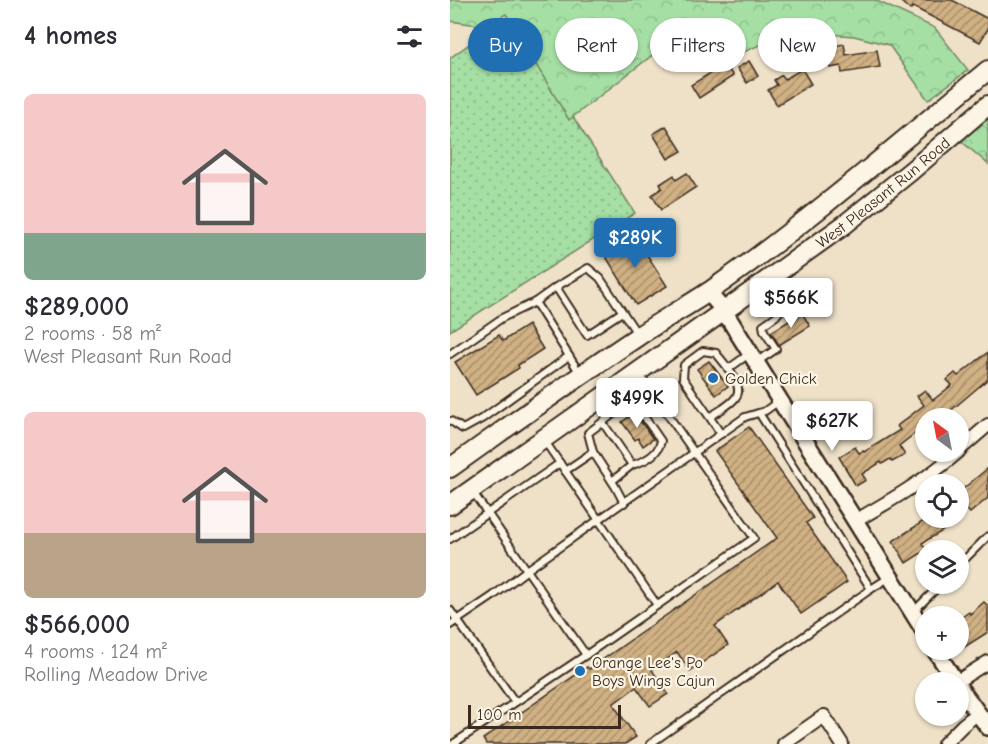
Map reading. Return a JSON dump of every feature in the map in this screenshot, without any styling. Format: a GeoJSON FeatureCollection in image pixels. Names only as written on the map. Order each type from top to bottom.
{"type":"FeatureCollection","features":[{"type":"Feature","properties":{"kind":"main road","name":"West Pleasant Run Road"},"geometry":{"type":"LineString","coordinates":[[451,465],[638,336],[708,292],[841,192],[988,70]]}},
{"type":"Feature","properties":{"kind":"main road","name":"West Pleasant Run Road"},"geometry":{"type":"LineString","coordinates":[[450,505],[843,225],[988,105]]}},
{"type":"Feature","properties":{"kind":"main road"},"geometry":{"type":"LineString","coordinates":[[451,465],[471,490]]}},
{"type":"Feature","properties":{"kind":"street"},"geometry":{"type":"LineString","coordinates":[[708,292],[724,311],[915,618]]}},
{"type":"Feature","properties":{"kind":"street"},"geometry":{"type":"LineString","coordinates":[[969,441],[988,425]]}},
{"type":"Feature","properties":{"kind":"street"},"geometry":{"type":"LineString","coordinates":[[855,521],[900,496],[946,462]]}},
{"type":"Feature","properties":{"kind":"street"},"geometry":{"type":"LineString","coordinates":[[969,675],[988,662]]}},
{"type":"Feature","properties":{"kind":"street"},"geometry":{"type":"LineString","coordinates":[[969,700],[988,727]]}},
{"type":"Feature","properties":{"kind":"street"},"geometry":{"type":"LineString","coordinates":[[944,744],[978,713]]}},
{"type":"Feature","properties":{"kind":"street"},"geometry":{"type":"LineString","coordinates":[[784,744],[824,716],[842,744]]}},
{"type":"Feature","properties":{"kind":"lane"},"geometry":{"type":"LineString","coordinates":[[450,354],[502,318],[535,302],[588,268],[600,278],[638,336]]}},
{"type":"Feature","properties":{"kind":"lane"},"geometry":{"type":"LineString","coordinates":[[728,369],[776,349],[764,331],[763,325],[780,311],[763,284]]}},
{"type":"Feature","properties":{"kind":"lane"},"geometry":{"type":"LineString","coordinates":[[556,287],[587,335],[622,312]]}},
{"type":"Feature","properties":{"kind":"lane"},"geometry":{"type":"LineString","coordinates":[[535,302],[581,375]]}},
{"type":"Feature","properties":{"kind":"lane"},"geometry":{"type":"LineString","coordinates":[[710,417],[731,402],[739,390],[738,384],[716,352],[703,351],[684,365],[683,378],[721,434]]}},
{"type":"Feature","properties":{"kind":"lane"},"geometry":{"type":"LineString","coordinates":[[450,421],[463,429],[483,418],[569,357]]}},
{"type":"Feature","properties":{"kind":"lane"},"geometry":{"type":"LineString","coordinates":[[453,744],[754,538],[638,372]]}},
{"type":"Feature","properties":{"kind":"lane"},"geometry":{"type":"LineString","coordinates":[[450,625],[745,417],[765,411],[780,400]]}},
{"type":"Feature","properties":{"kind":"lane"},"geometry":{"type":"LineString","coordinates":[[612,481],[632,465],[642,462],[660,448],[661,441],[656,432],[636,405],[628,403],[588,433],[593,452],[624,503]]}},
{"type":"Feature","properties":{"kind":"lane"},"geometry":{"type":"LineString","coordinates":[[759,413],[871,589]]}},
{"type":"Feature","properties":{"kind":"lane"},"geometry":{"type":"LineString","coordinates":[[603,423],[632,465]]}},
{"type":"Feature","properties":{"kind":"lane"},"geometry":{"type":"LineString","coordinates":[[543,439],[657,605]]}},
{"type":"Feature","properties":{"kind":"lane"},"geometry":{"type":"LineString","coordinates":[[565,471],[593,452]]}},
{"type":"Feature","properties":{"kind":"lane"},"geometry":{"type":"LineString","coordinates":[[450,539],[560,463]]}},
{"type":"Feature","properties":{"kind":"lane"},"geometry":{"type":"LineString","coordinates":[[471,490],[586,655]]}},
{"type":"Feature","properties":{"kind":"lane"},"geometry":{"type":"LineString","coordinates":[[969,555],[988,536]]}},
{"type":"Feature","properties":{"kind":"lane"},"geometry":{"type":"LineString","coordinates":[[650,744],[890,577]]}},
{"type":"Feature","properties":{"kind":"lane"},"geometry":{"type":"LineString","coordinates":[[912,613],[931,594]]}},
{"type":"Feature","properties":{"kind":"lane"},"geometry":{"type":"LineString","coordinates":[[450,610],[515,702]]}},
{"type":"Feature","properties":{"kind":"green space"},"geometry":{"type":"Polygon","coordinates":[[[450,0],[875,0],[935,28],[968,70],[928,100],[889,45],[854,36],[837,35],[837,18],[758,18],[758,46],[746,51],[746,18],[650,18],[650,57],[638,66],[638,18],[555,18],[555,72],[631,72],[569,120],[540,72],[543,72],[543,18],[508,18],[506,14],[499,18],[468,18],[468,24],[450,21],[450,0]]]}},
{"type":"Feature","properties":{"kind":"green space"},"geometry":{"type":"Polygon","coordinates":[[[468,45],[468,72],[543,72],[543,70],[635,213],[450,331],[450,58],[468,45]]]}},
{"type":"Feature","properties":{"kind":"green space"},"geometry":{"type":"Polygon","coordinates":[[[988,116],[988,164],[960,140],[988,116]]]}},
{"type":"Feature","properties":{"kind":"building"},"geometry":{"type":"Polygon","coordinates":[[[899,0],[952,0],[988,19],[988,29],[980,42],[913,7],[910,10],[899,0]]]}},
{"type":"Feature","properties":{"kind":"building"},"geometry":{"type":"Polygon","coordinates":[[[844,44],[846,55],[877,50],[880,67],[842,73],[841,66],[837,67],[837,45],[844,44]]]}},
{"type":"Feature","properties":{"kind":"building"},"geometry":{"type":"Polygon","coordinates":[[[749,61],[758,76],[747,83],[740,72],[746,72],[746,63],[749,61]]]}},
{"type":"Feature","properties":{"kind":"building"},"geometry":{"type":"Polygon","coordinates":[[[712,72],[730,72],[733,76],[699,98],[691,85],[712,72]]]}},
{"type":"Feature","properties":{"kind":"building"},"geometry":{"type":"Polygon","coordinates":[[[797,72],[804,72],[811,84],[777,105],[768,90],[777,85],[774,80],[782,75],[785,79],[797,72]]]}},
{"type":"Feature","properties":{"kind":"building"},"geometry":{"type":"Polygon","coordinates":[[[666,126],[682,151],[668,159],[653,134],[666,126]]]}},
{"type":"Feature","properties":{"kind":"building"},"geometry":{"type":"Polygon","coordinates":[[[687,173],[696,187],[661,210],[652,195],[662,188],[660,184],[674,175],[676,180],[687,173]]]}},
{"type":"Feature","properties":{"kind":"building"},"geometry":{"type":"Polygon","coordinates":[[[633,233],[667,286],[636,305],[603,252],[633,233]]]}},
{"type":"Feature","properties":{"kind":"building"},"geometry":{"type":"Polygon","coordinates":[[[802,313],[810,326],[779,345],[771,332],[802,313]]]}},
{"type":"Feature","properties":{"kind":"building"},"geometry":{"type":"Polygon","coordinates":[[[528,325],[543,349],[518,365],[519,368],[476,395],[455,362],[499,335],[503,341],[528,325]]]}},
{"type":"Feature","properties":{"kind":"building"},"geometry":{"type":"Polygon","coordinates":[[[988,352],[988,379],[954,408],[920,408],[924,405],[917,396],[925,390],[933,400],[952,385],[947,380],[955,373],[958,376],[988,352]]]}},
{"type":"Feature","properties":{"kind":"building","name":"Golden Chick"},"geometry":{"type":"Polygon","coordinates":[[[709,361],[728,386],[716,395],[697,369],[709,361]]]}},
{"type":"Feature","properties":{"kind":"building"},"geometry":{"type":"Polygon","coordinates":[[[915,412],[915,433],[899,446],[905,455],[892,462],[890,459],[882,464],[881,462],[862,474],[866,480],[856,486],[839,457],[855,447],[859,453],[864,452],[900,430],[897,426],[915,412]]]}},
{"type":"Feature","properties":{"kind":"building"},"geometry":{"type":"Polygon","coordinates":[[[635,413],[653,439],[643,446],[638,438],[635,440],[622,422],[635,413]]]}},
{"type":"Feature","properties":{"kind":"building"},"geometry":{"type":"Polygon","coordinates":[[[749,427],[813,518],[806,523],[847,582],[801,614],[778,581],[715,626],[728,645],[690,671],[677,652],[652,670],[668,694],[650,706],[636,687],[613,704],[636,737],[625,744],[486,744],[483,739],[587,667],[589,669],[777,538],[715,451],[749,427]]]}},
{"type":"Feature","properties":{"kind":"building"},"geometry":{"type":"Polygon","coordinates":[[[988,468],[988,498],[970,513],[969,512],[969,484],[988,468]]]}},
{"type":"Feature","properties":{"kind":"building"},"geometry":{"type":"Polygon","coordinates":[[[915,527],[948,528],[927,540],[915,540],[915,557],[906,563],[893,541],[915,527]]]}},
{"type":"Feature","properties":{"kind":"building"},"geometry":{"type":"Polygon","coordinates":[[[984,602],[988,606],[988,632],[969,644],[969,612],[970,614],[984,602]]]}},
{"type":"Feature","properties":{"kind":"place","name":"Golden Chick"},"geometry":{"type":"Point","coordinates":[713,378]}},
{"type":"Feature","properties":{"kind":"place","name":"Orange Lee's Po Boys Wings Cajun"},"geometry":{"type":"Point","coordinates":[580,671]}}]}
